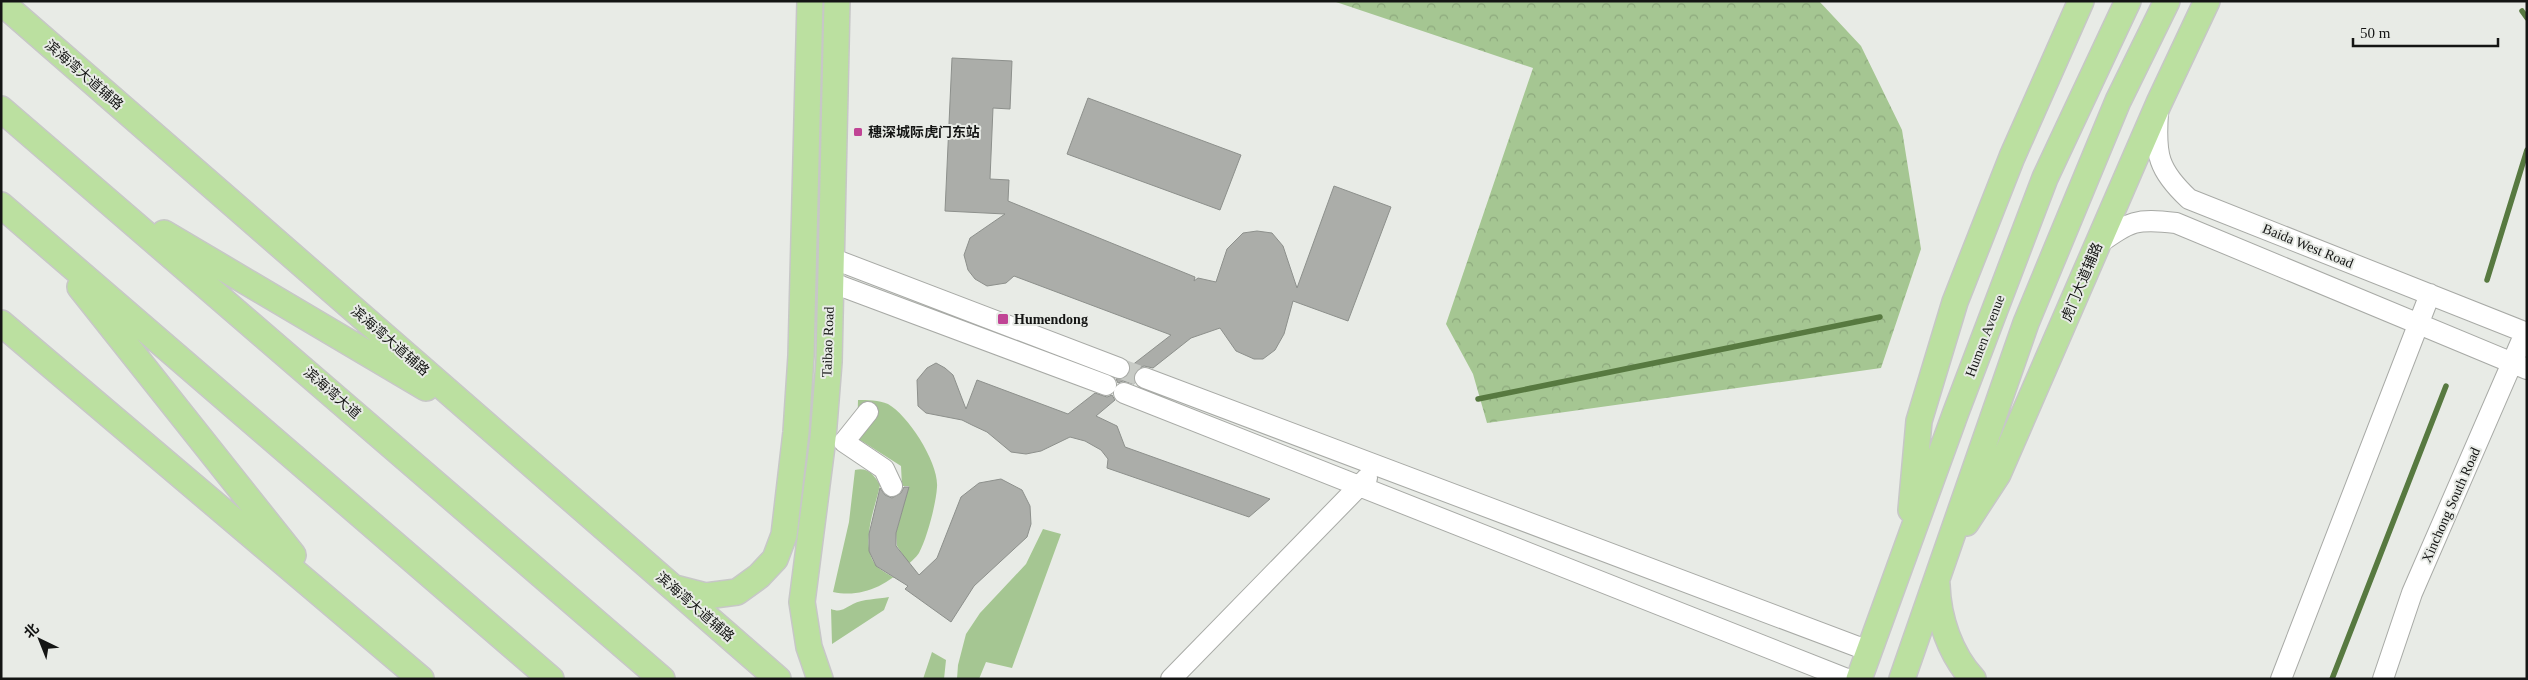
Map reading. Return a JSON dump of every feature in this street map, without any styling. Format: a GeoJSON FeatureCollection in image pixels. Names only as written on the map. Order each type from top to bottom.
{"type":"FeatureCollection","features":[{"type":"Feature","properties":{"kind":"main road","name":"Taibao Road"},"geometry":{"type":"LineString","coordinates":[[673,588],[706,596],[737,592],[759,576],[775,559],[784,535],[796,432],[801,356],[810,1]]}},
{"type":"Feature","properties":{"kind":"main road","name":"Taibao Road"},"geometry":{"type":"LineString","coordinates":[[820,679],[808,647],[802,602],[823,438],[828,362],[837,1]]}},
{"type":"Feature","properties":{"kind":"main road"},"geometry":{"type":"LineString","coordinates":[[1908,542],[1919,421],[1955,302],[2012,157],[2081,1]]}},
{"type":"Feature","properties":{"kind":"main road","name":"Humen Avenue"},"geometry":{"type":"LineString","coordinates":[[1859,679],[1908,542],[2045,178],[2128,1]]}},
{"type":"Feature","properties":{"kind":"main road"},"geometry":{"type":"LineString","coordinates":[[1902,679],[2026,323],[2118,101],[2167,1]]}},
{"type":"Feature","properties":{"kind":"main road","name":"虎门大道辅路"},"geometry":{"type":"LineString","coordinates":[[1941,567],[1998,474],[2159,103],[2207,1]]}},
{"type":"Feature","properties":{"kind":"main road","name":"滨海湾大道辅路"},"geometry":{"type":"LineString","coordinates":[[1,2],[778,679]]}},
{"type":"Feature","properties":{"kind":"main road","name":"滨海湾大道"},"geometry":{"type":"LineString","coordinates":[[1,109],[662,679]]}},
{"type":"Feature","properties":{"kind":"main road"},"geometry":{"type":"LineString","coordinates":[[109,201],[480,420]]}},
{"type":"Feature","properties":{"kind":"main road"},"geometry":{"type":"LineString","coordinates":[[1,206],[551,679]]}},
{"type":"Feature","properties":{"kind":"main road"},"geometry":{"type":"LineString","coordinates":[[44,242],[251,499],[324,596]]}},
{"type":"Feature","properties":{"kind":"main road"},"geometry":{"type":"LineString","coordinates":[[1,323],[421,679]]}},
{"type":"Feature","properties":{"kind":"main road"},"geometry":{"type":"LineString","coordinates":[[1941,567],[1938,610],[1948,638],[1973,679]]}},
{"type":"Feature","properties":{"kind":"street","name":"Baida West Road"},"geometry":{"type":"LineString","coordinates":[[2159,103],[2156,137],[2160,161],[2170,180],[2189,199],[2526,333]]}},
{"type":"Feature","properties":{"kind":"street","name":"Baida West Road"},"geometry":{"type":"LineString","coordinates":[[2098,244],[2121,228],[2144,219],[2176,223],[2520,366]]}},
{"type":"Feature","properties":{"kind":"street"},"geometry":{"type":"LineString","coordinates":[[831,258],[1119,368]]}},
{"type":"Feature","properties":{"kind":"street"},"geometry":{"type":"LineString","coordinates":[[830,282],[1115,389],[1847,679]]}},
{"type":"Feature","properties":{"kind":"street"},"geometry":{"type":"LineString","coordinates":[[2281,679],[2430,294]]}},
{"type":"Feature","properties":{"kind":"street","name":"Xinchong South Road"},"geometry":{"type":"LineString","coordinates":[[2383,679],[2412,593],[2520,366],[2526,333]]}},
{"type":"Feature","properties":{"kind":"street"},"geometry":{"type":"LineString","coordinates":[[1145,378],[1869,651]]}},
{"type":"Feature","properties":{"kind":"street"},"geometry":{"type":"LineString","coordinates":[[868,412],[844,442],[884,469],[892,486]]}},
{"type":"Feature","properties":{"kind":"street"},"geometry":{"type":"LineString","coordinates":[[1171,679],[1378,466]]}},
{"type":"Feature","properties":{"kind":"green space"},"geometry":{"type":"Polygon","coordinates":[[[1333,1],[1819,1],[1861,46],[1902,130],[1921,249],[1881,368],[1487,423],[1473,374],[1446,324],[1533,68],[1333,1]]]}},
{"type":"Feature","properties":{"kind":"green space"},"geometry":{"type":"Polygon","coordinates":[[[858,400],[881,402],[888,404],[896,410],[921,441],[933,465],[936,477],[935,502],[922,547],[916,557],[895,575],[905,558],[897,546],[896,533],[909,486],[902,486],[901,466],[857,438],[858,400]]]}},
{"type":"Feature","properties":{"kind":"green space"},"geometry":{"type":"Polygon","coordinates":[[[855,470],[867,471],[880,485],[870,525],[869,546],[875,564],[893,577],[881,585],[863,592],[833,592],[849,522],[855,470]]]}},
{"type":"Feature","properties":{"kind":"green space"},"geometry":{"type":"Polygon","coordinates":[[[1043,529],[1061,534],[1012,668],[986,662],[979,679],[957,679],[958,665],[966,634],[980,613],[1026,564],[1043,529]]]}},
{"type":"Feature","properties":{"kind":"green space"},"geometry":{"type":"Polygon","coordinates":[[[889,597],[884,610],[832,644],[831,609],[840,610],[861,601],[889,597]]]}},
{"type":"Feature","properties":{"kind":"green space"},"geometry":{"type":"Polygon","coordinates":[[[932,652],[946,660],[944,679],[923,679],[932,652]]]}},
{"type":"Feature","properties":{"kind":"building"},"geometry":{"type":"Polygon","coordinates":[[[952,58],[1012,61],[1010,109],[993,108],[990,179],[1009,180],[1008,201],[1195,277],[1194,281],[1198,278],[1216,282],[1227,249],[1243,233],[1257,231],[1272,233],[1283,246],[1297,288],[1334,186],[1391,207],[1348,321],[1293,301],[1284,334],[1275,350],[1263,359],[1254,359],[1236,351],[1220,328],[1191,338],[1153,368],[1144,366],[1138,369],[1134,374],[1134,384],[1123,381],[1118,383],[1116,379],[1127,377],[1131,366],[1171,335],[1014,276],[1006,283],[987,286],[975,279],[968,270],[964,255],[970,238],[1005,214],[945,211],[952,58]]]}},
{"type":"Feature","properties":{"kind":"building"},"geometry":{"type":"Polygon","coordinates":[[[1088,98],[1241,155],[1220,210],[1067,154],[1088,98]]]}},
{"type":"Feature","properties":{"kind":"building"},"geometry":{"type":"Polygon","coordinates":[[[936,363],[953,375],[966,409],[977,380],[1068,414],[1095,393],[1107,397],[1112,395],[1115,400],[1096,416],[1117,426],[1125,447],[1270,499],[1249,517],[1107,468],[1108,459],[1101,450],[1085,441],[1070,437],[1041,451],[1026,454],[1011,452],[987,432],[962,420],[926,413],[918,406],[917,380],[927,368],[936,363]]]}},
{"type":"Feature","properties":{"kind":"building"},"geometry":{"type":"Polygon","coordinates":[[[1001,479],[1022,490],[1030,506],[1031,524],[1027,537],[974,586],[951,622],[905,589],[908,586],[876,566],[869,551],[869,534],[880,488],[885,495],[892,498],[901,493],[904,487],[909,487],[896,533],[896,546],[919,575],[937,558],[961,497],[979,483],[1001,479]]]}},
{"type":"Feature","properties":{"kind":"waterway"},"geometry":{"type":"LineString","coordinates":[[2522,11],[2527,18]]}},
{"type":"Feature","properties":{"kind":"waterway"},"geometry":{"type":"LineString","coordinates":[[2487,280],[2527,150]]}},
{"type":"Feature","properties":{"kind":"waterway"},"geometry":{"type":"LineString","coordinates":[[1478,399],[1880,317]]}},
{"type":"Feature","properties":{"kind":"waterway"},"geometry":{"type":"LineString","coordinates":[[2332,679],[2446,386]]}},
{"type":"Feature","properties":{"kind":"tunnel"},"geometry":{"type":"LineString","coordinates":[[1119,368],[1145,378]]}},
{"type":"Feature","properties":{"kind":"place","name":"穗深城际虎门东站"},"geometry":{"type":"Point","coordinates":[858,132]}},
{"type":"Feature","properties":{"kind":"place","name":"Humendong"},"geometry":{"type":"Point","coordinates":[1003,319]}}]}
